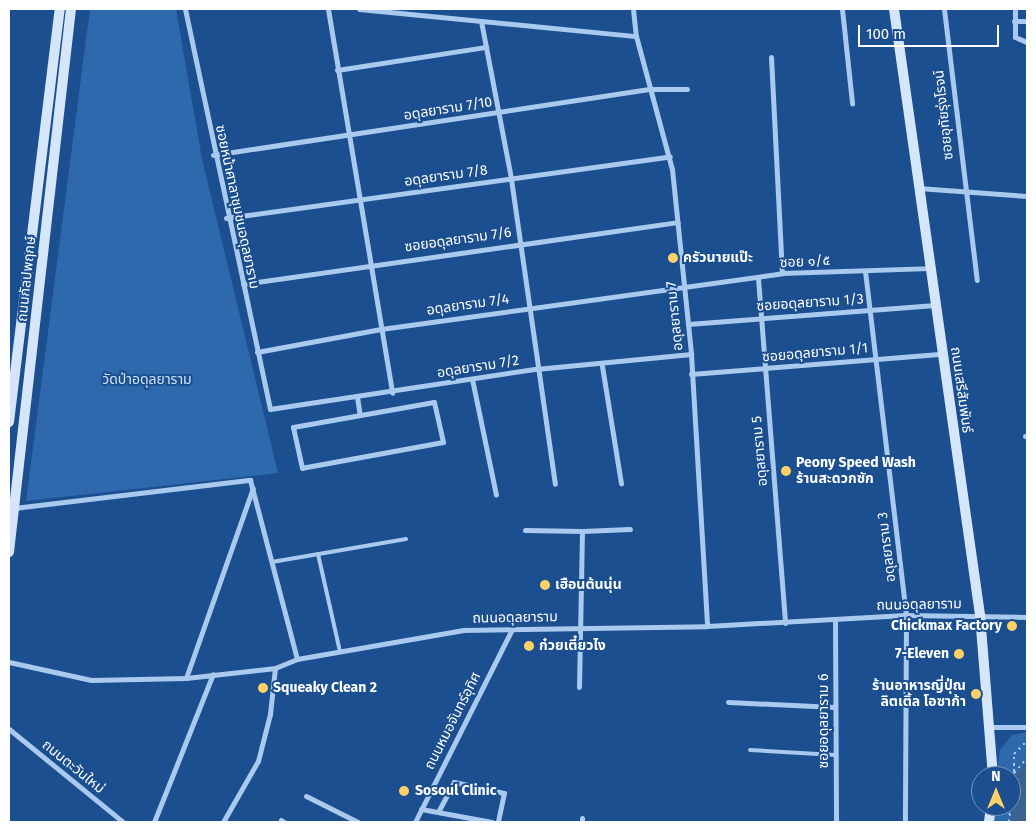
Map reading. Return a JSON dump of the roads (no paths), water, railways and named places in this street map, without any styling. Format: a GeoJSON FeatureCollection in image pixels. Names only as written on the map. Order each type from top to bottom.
{"type":"FeatureCollection","features":[{"type":"Feature","properties":{"kind":"main road","name":"ถนนกัลปพฤกษ์"},"geometry":{"type":"LineString","coordinates":[[9,422],[60,9]]}},
{"type":"Feature","properties":{"kind":"main road","name":"ถนนกัลปพฤกษ์"},"geometry":{"type":"LineString","coordinates":[[9,552],[71,9]]}},
{"type":"Feature","properties":{"kind":"main road","name":"ถนนเสรีสัมพันธ์"},"geometry":{"type":"LineString","coordinates":[[894,9],[917,188],[980,615],[992,728],[993,766]]}},
{"type":"Feature","properties":{"kind":"main road"},"geometry":{"type":"LineString","coordinates":[[15,372],[30,375]]}},
{"type":"Feature","properties":{"kind":"street","name":"ซอยหน้าศาลาชุมชนอดุลยาราม"},"geometry":{"type":"LineString","coordinates":[[185,9],[226,218],[243,284],[270,409]]}},
{"type":"Feature","properties":{"kind":"street"},"geometry":{"type":"LineString","coordinates":[[328,9],[357,200],[392,393]]}},
{"type":"Feature","properties":{"kind":"street"},"geometry":{"type":"LineString","coordinates":[[359,9],[636,36]]}},
{"type":"Feature","properties":{"kind":"street","name":"อดุลยาราม 7"},"geometry":{"type":"LineString","coordinates":[[633,9],[636,36],[649,89],[670,156],[691,354],[708,626]]}},
{"type":"Feature","properties":{"kind":"street"},"geometry":{"type":"LineString","coordinates":[[842,9],[852,103]]}},
{"type":"Feature","properties":{"kind":"street","name":"ซอยอุทัยรุ่งโรจน์"},"geometry":{"type":"LineString","coordinates":[[944,9],[964,189],[977,280]]}},
{"type":"Feature","properties":{"kind":"street"},"geometry":{"type":"LineString","coordinates":[[1016,9],[1014,21],[1016,39],[1027,42]]}},
{"type":"Feature","properties":{"kind":"street"},"geometry":{"type":"LineString","coordinates":[[1014,21],[1027,20]]}},
{"type":"Feature","properties":{"kind":"street"},"geometry":{"type":"LineString","coordinates":[[481,21],[511,179],[536,369],[555,484]]}},
{"type":"Feature","properties":{"kind":"street"},"geometry":{"type":"LineString","coordinates":[[337,70],[486,47]]}},
{"type":"Feature","properties":{"kind":"street"},"geometry":{"type":"LineString","coordinates":[[771,57],[782,273]]}},
{"type":"Feature","properties":{"kind":"street","name":"อดุลยาราม 7/10"},"geometry":{"type":"LineString","coordinates":[[213,155],[649,89],[687,89]]}},
{"type":"Feature","properties":{"kind":"street","name":"อดุลยาราม 7/8"},"geometry":{"type":"LineString","coordinates":[[226,218],[670,156]]}},
{"type":"Feature","properties":{"kind":"street"},"geometry":{"type":"LineString","coordinates":[[917,188],[964,189],[1027,196]]}},
{"type":"Feature","properties":{"kind":"street","name":"ซอยอดุลยาราม 7/6"},"geometry":{"type":"LineString","coordinates":[[243,284],[368,264],[678,222]]}},
{"type":"Feature","properties":{"kind":"street","name":"ซอย ๑/๕"},"geometry":{"type":"LineString","coordinates":[[684,289],[782,273],[929,268]]}},
{"type":"Feature","properties":{"kind":"street","name":"อดุลยาราม 3"},"geometry":{"type":"LineString","coordinates":[[865,271],[906,615],[905,822]]}},
{"type":"Feature","properties":{"kind":"street","name":"อดุลยาราม 5"},"geometry":{"type":"LineString","coordinates":[[758,278],[785,623]]}},
{"type":"Feature","properties":{"kind":"street","name":"อดุลยาราม 7/4"},"geometry":{"type":"LineString","coordinates":[[257,352],[381,329],[529,307],[684,289]]}},
{"type":"Feature","properties":{"kind":"street","name":"ซอยอดุลยาราม 1/3"},"geometry":{"type":"LineString","coordinates":[[688,324],[935,305]]}},
{"type":"Feature","properties":{"kind":"street","name":"อดุลยาราม 7/2"},"geometry":{"type":"LineString","coordinates":[[270,409],[392,393],[536,369],[602,366],[691,354]]}},
{"type":"Feature","properties":{"kind":"street","name":"ซอยอดุลยาราม 1/1"},"geometry":{"type":"LineString","coordinates":[[691,374],[942,354]]}},
{"type":"Feature","properties":{"kind":"street"},"geometry":{"type":"LineString","coordinates":[[602,366],[621,483]]}},
{"type":"Feature","properties":{"kind":"street"},"geometry":{"type":"LineString","coordinates":[[472,379],[496,495]]}},
{"type":"Feature","properties":{"kind":"street"},"geometry":{"type":"LineString","coordinates":[[357,397],[360,415]]}},
{"type":"Feature","properties":{"kind":"street"},"geometry":{"type":"LineString","coordinates":[[434,402],[443,442],[302,468],[293,427],[360,415],[434,402]]}},
{"type":"Feature","properties":{"kind":"street"},"geometry":{"type":"LineString","coordinates":[[14,508],[250,480],[297,659]]}},
{"type":"Feature","properties":{"kind":"street"},"geometry":{"type":"LineString","coordinates":[[186,678],[253,488]]}},
{"type":"Feature","properties":{"kind":"street"},"geometry":{"type":"LineString","coordinates":[[525,530],[630,530]]}},
{"type":"Feature","properties":{"kind":"street"},"geometry":{"type":"LineString","coordinates":[[579,687],[582,530]]}},
{"type":"Feature","properties":{"kind":"street","name":"ถนนอดุลยาราม"},"geometry":{"type":"LineString","coordinates":[[9,662],[91,680],[186,678],[274,668],[297,659],[462,630],[708,626],[906,615],[1027,617]]}},
{"type":"Feature","properties":{"kind":"street","name":"ซอยอดุลยาราม 6"},"geometry":{"type":"LineString","coordinates":[[835,620],[836,822]]}},
{"type":"Feature","properties":{"kind":"street","name":"ถนนหมอจันทร์อุทิศ"},"geometry":{"type":"LineString","coordinates":[[415,822],[512,629]]}},
{"type":"Feature","properties":{"kind":"street"},"geometry":{"type":"LineString","coordinates":[[224,822],[258,761],[270,714],[274,668]]}},
{"type":"Feature","properties":{"kind":"street"},"geometry":{"type":"LineString","coordinates":[[154,822],[212,674]]}},
{"type":"Feature","properties":{"kind":"street"},"geometry":{"type":"LineString","coordinates":[[728,702],[835,707]]}},
{"type":"Feature","properties":{"kind":"street"},"geometry":{"type":"LineString","coordinates":[[992,728],[1027,726]]}},
{"type":"Feature","properties":{"kind":"street","name":"ถนนตะวันใหม่"},"geometry":{"type":"LineString","coordinates":[[9,729],[123,822]]}},
{"type":"Feature","properties":{"kind":"street"},"geometry":{"type":"LineString","coordinates":[[438,812],[454,782],[504,793],[498,822]]}},
{"type":"Feature","properties":{"kind":"street"},"geometry":{"type":"LineString","coordinates":[[306,796],[358,822]]}},
{"type":"Feature","properties":{"kind":"street"},"geometry":{"type":"LineString","coordinates":[[421,810],[492,822]]}},
{"type":"Feature","properties":{"kind":"lane"},"geometry":{"type":"LineString","coordinates":[[272,562],[406,539]]}},
{"type":"Feature","properties":{"kind":"lane"},"geometry":{"type":"LineString","coordinates":[[318,554],[340,652]]}},
{"type":"Feature","properties":{"kind":"lane"},"geometry":{"type":"LineString","coordinates":[[750,750],[835,755]]}},
{"type":"Feature","properties":{"kind":"place","name":"ครัวนายแป๊ะ"},"geometry":{"type":"Point","coordinates":[673,258]}},
{"type":"Feature","properties":{"kind":"place","name":"Peony Speed Wash ร้านสะดวกซัก"},"geometry":{"type":"Point","coordinates":[786,471]}},
{"type":"Feature","properties":{"kind":"place","name":"เฮือนต้นนุ่น"},"geometry":{"type":"Point","coordinates":[545,585]}},
{"type":"Feature","properties":{"kind":"place","name":"Chickmax Factory"},"geometry":{"type":"Point","coordinates":[1012,626]}},
{"type":"Feature","properties":{"kind":"place","name":"ก๋วยเตี๋ยวไง"},"geometry":{"type":"Point","coordinates":[529,646]}},
{"type":"Feature","properties":{"kind":"place","name":"7-Eleven"},"geometry":{"type":"Point","coordinates":[959,654]}},
{"type":"Feature","properties":{"kind":"place","name":"Squeaky Clean 2"},"geometry":{"type":"Point","coordinates":[263,688]}},
{"type":"Feature","properties":{"kind":"place","name":"ร้านอาหารญี่ปุ่ณ ลิตเติ้ล โอซาก้า"},"geometry":{"type":"Point","coordinates":[976,694]}},
{"type":"Feature","properties":{"kind":"place","name":"Sosoul Clinic"},"geometry":{"type":"Point","coordinates":[404,791]}},
{"type":"Feature","properties":{"kind":"park label","name":"วัดป่าอดุลยาราม"},"geometry":{"type":"Point","coordinates":[147,380]}}]}
